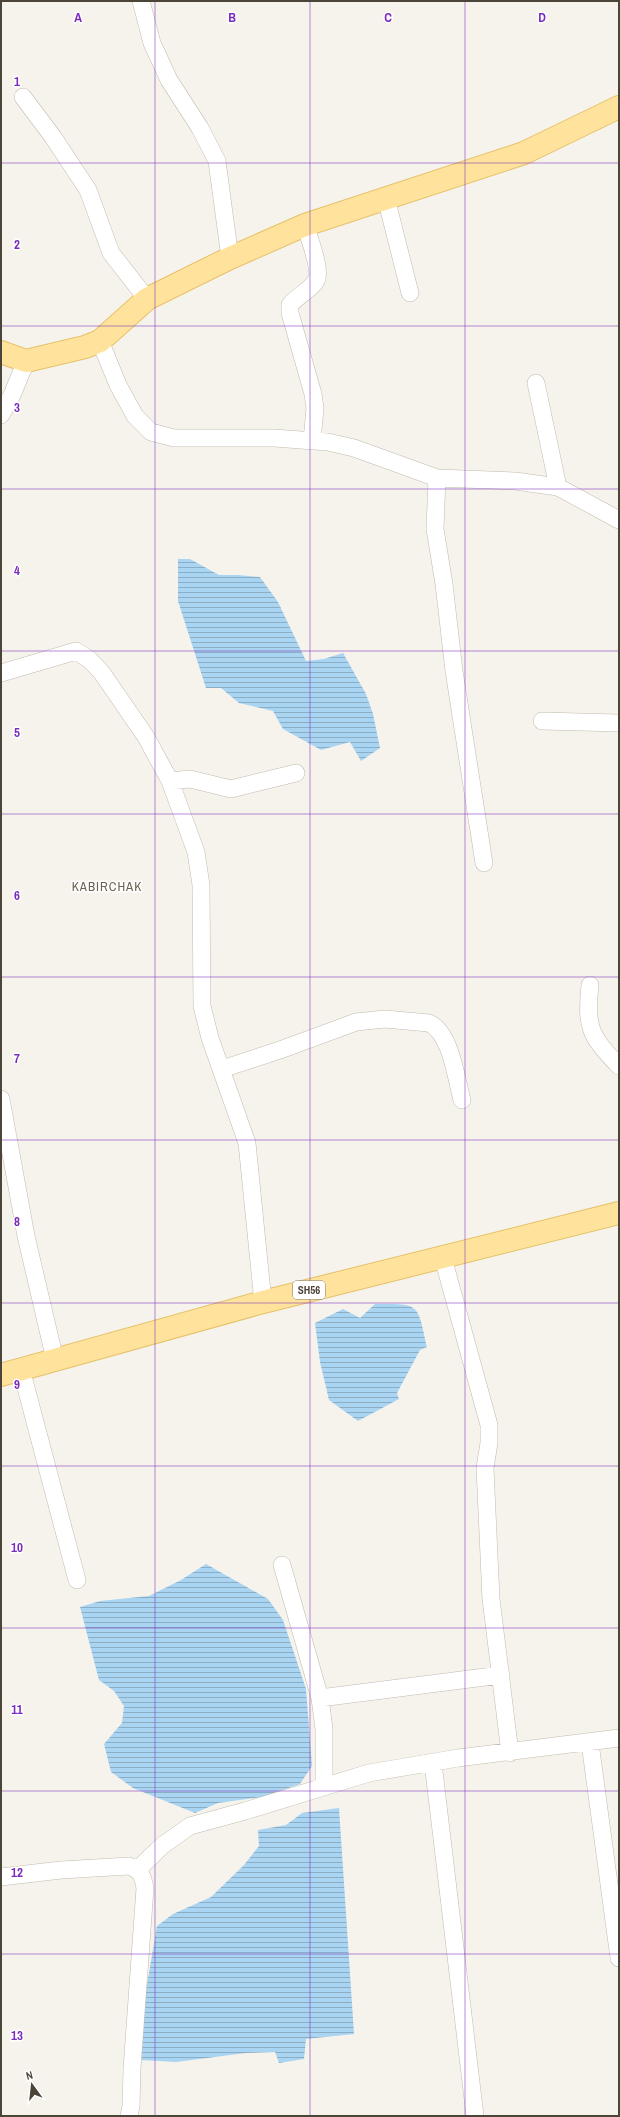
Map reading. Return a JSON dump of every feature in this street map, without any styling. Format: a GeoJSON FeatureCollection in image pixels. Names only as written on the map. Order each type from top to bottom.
{"type":"FeatureCollection","features":[{"type":"Feature","properties":{"kind":"main road"},"geometry":{"type":"LineString","coordinates":[[1,352],[26,361],[85,347],[100,341],[147,299],[230,258],[305,225],[524,153],[619,107]]}},
{"type":"Feature","properties":{"kind":"main road","name":"SH56"},"geometry":{"type":"LineString","coordinates":[[11,1372],[392,1268],[443,1258],[619,1213]]}},
{"type":"Feature","properties":{"kind":"street"},"geometry":{"type":"LineString","coordinates":[[141,1],[152,43],[169,80],[200,128],[217,161],[230,258]]}},
{"type":"Feature","properties":{"kind":"street"},"geometry":{"type":"LineString","coordinates":[[23,97],[53,137],[88,190],[112,253],[147,299]]}},
{"type":"Feature","properties":{"kind":"street"},"geometry":{"type":"LineString","coordinates":[[386,198],[410,293]]}},
{"type":"Feature","properties":{"kind":"street"},"geometry":{"type":"LineString","coordinates":[[305,225],[318,274],[316,281],[290,305],[290,313],[313,394],[315,408],[312,441]]}},
{"type":"Feature","properties":{"kind":"street"},"geometry":{"type":"LineString","coordinates":[[100,341],[118,385],[135,416],[151,432],[174,438],[274,438],[328,442],[354,448],[437,478],[515,481],[558,487],[619,520]]}},
{"type":"Feature","properties":{"kind":"street"},"geometry":{"type":"LineString","coordinates":[[1,415],[12,395],[26,361]]}},
{"type":"Feature","properties":{"kind":"street"},"geometry":{"type":"LineString","coordinates":[[536,383],[558,487]]}},
{"type":"Feature","properties":{"kind":"street"},"geometry":{"type":"LineString","coordinates":[[437,478],[435,529],[444,584],[454,672],[484,864]]}},
{"type":"Feature","properties":{"kind":"street"},"geometry":{"type":"LineString","coordinates":[[1,673],[76,650],[82,653],[102,673],[128,710],[146,737],[170,781],[196,852],[199,867],[202,1006],[210,1038],[247,1143],[263,1302]]}},
{"type":"Feature","properties":{"kind":"street"},"geometry":{"type":"LineString","coordinates":[[542,721],[619,723]]}},
{"type":"Feature","properties":{"kind":"street"},"geometry":{"type":"LineString","coordinates":[[170,781],[190,779],[200,780],[222,788],[231,789],[296,773]]}},
{"type":"Feature","properties":{"kind":"street"},"geometry":{"type":"LineString","coordinates":[[590,985],[588,1014],[589,1024],[593,1033],[619,1066]]}},
{"type":"Feature","properties":{"kind":"street"},"geometry":{"type":"LineString","coordinates":[[222,1069],[280,1050],[356,1022],[385,1019],[429,1023],[435,1026],[445,1038],[462,1100]]}},
{"type":"Feature","properties":{"kind":"street"},"geometry":{"type":"LineString","coordinates":[[1,1098],[26,1236],[55,1360]]}},
{"type":"Feature","properties":{"kind":"street"},"geometry":{"type":"LineString","coordinates":[[443,1258],[489,1425],[489,1443],[485,1468],[491,1599],[510,1753]]}},
{"type":"Feature","properties":{"kind":"street"},"geometry":{"type":"LineString","coordinates":[[11,1372],[77,1580]]}},
{"type":"Feature","properties":{"kind":"street"},"geometry":{"type":"LineString","coordinates":[[282,1565],[320,1698],[324,1729],[324,1787]]}},
{"type":"Feature","properties":{"kind":"street"},"geometry":{"type":"LineString","coordinates":[[320,1698],[501,1675]]}},
{"type":"Feature","properties":{"kind":"street"},"geometry":{"type":"LineString","coordinates":[[138,1869],[163,1845],[190,1826],[369,1773],[433,1764],[458,1758],[510,1753],[619,1738]]}},
{"type":"Feature","properties":{"kind":"street"},"geometry":{"type":"LineString","coordinates":[[590,1743],[619,1958]]}},
{"type":"Feature","properties":{"kind":"street"},"geometry":{"type":"LineString","coordinates":[[433,1764],[475,2116]]}},
{"type":"Feature","properties":{"kind":"street"},"geometry":{"type":"LineString","coordinates":[[1,1877],[61,1870],[129,1866],[138,1869],[143,1877],[145,1888],[132,2068],[131,2106],[129,2116]]}},
{"type":"Feature","properties":{"kind":"water"},"geometry":{"type":"Polygon","coordinates":[[[178,559],[190,559],[219,575],[260,577],[278,602],[306,661],[324,659],[343,653],[366,694],[373,714],[380,748],[361,761],[350,742],[321,750],[283,729],[273,711],[239,703],[221,688],[206,688],[178,601],[178,559]]]}},
{"type":"Feature","properties":{"kind":"water"},"geometry":{"type":"Polygon","coordinates":[[[375,1304],[409,1306],[414,1309],[421,1322],[427,1347],[420,1350],[397,1393],[399,1399],[358,1421],[329,1400],[320,1362],[315,1323],[343,1309],[360,1318],[375,1304]]]}},
{"type":"Feature","properties":{"kind":"water"},"geometry":{"type":"Polygon","coordinates":[[[206,1564],[268,1599],[283,1620],[306,1689],[312,1766],[300,1784],[262,1797],[218,1803],[195,1813],[133,1788],[111,1772],[104,1744],[122,1723],[124,1706],[114,1691],[99,1680],[80,1607],[100,1601],[149,1596],[181,1580],[206,1564]]]}},
{"type":"Feature","properties":{"kind":"water"},"geometry":{"type":"Polygon","coordinates":[[[339,1808],[354,2034],[306,2039],[304,2059],[279,2063],[275,2052],[246,2053],[176,2062],[141,2060],[143,2008],[157,1926],[173,1914],[211,1897],[244,1865],[259,1846],[258,1830],[286,1825],[302,1813],[339,1808]]]}},
{"type":"Feature","properties":{"kind":"district","name":"KABIRCHAK"},"geometry":{"type":"Point","coordinates":[107,886]}}]}
